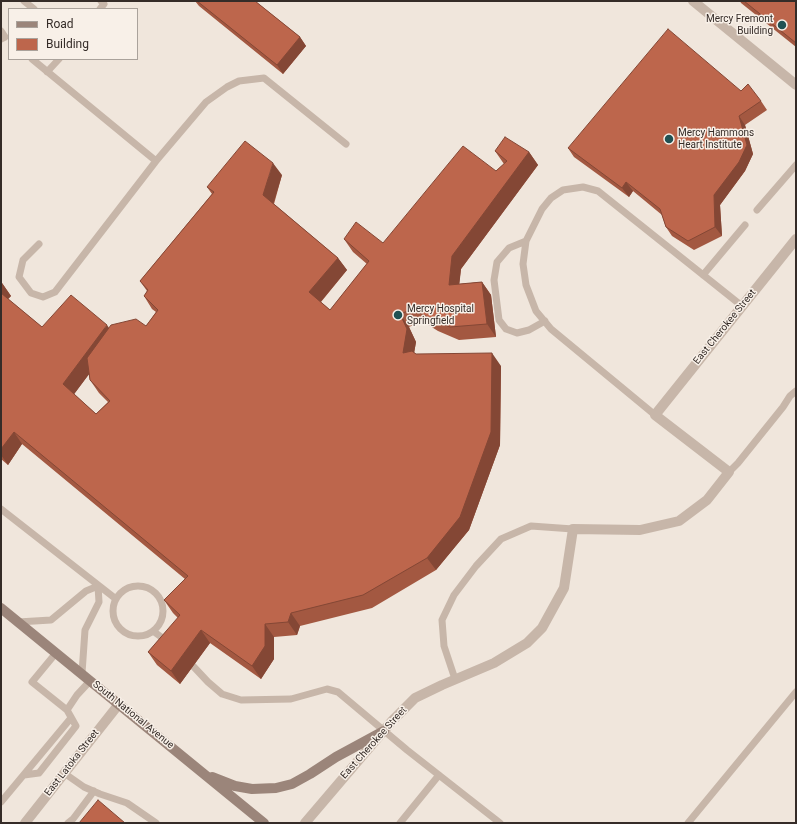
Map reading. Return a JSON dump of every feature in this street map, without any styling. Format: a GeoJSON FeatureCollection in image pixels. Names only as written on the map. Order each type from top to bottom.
{"type":"FeatureCollection","features":[{"type":"Feature","properties":{"kind":"main road","name":"South National Avenue"},"geometry":{"type":"LineString","coordinates":[[1,608],[264,823]]}},
{"type":"Feature","properties":{"kind":"main road"},"geometry":{"type":"LineString","coordinates":[[204,774],[235,786],[276,788],[292,784],[336,757],[384,731]]}},
{"type":"Feature","properties":{"kind":"street"},"geometry":{"type":"LineString","coordinates":[[693,1],[796,85]]}},
{"type":"Feature","properties":{"kind":"street","name":"East Cherokee Street"},"geometry":{"type":"LineString","coordinates":[[655,415],[796,239]]}},
{"type":"Feature","properties":{"kind":"street"},"geometry":{"type":"LineString","coordinates":[[573,529],[640,530],[680,521],[708,500],[729,472],[655,415]]}},
{"type":"Feature","properties":{"kind":"street","name":"East Cherokee Street"},"geometry":{"type":"LineString","coordinates":[[305,823],[392,721],[415,698],[494,663],[527,643],[542,628],[564,588],[573,529]]}},
{"type":"Feature","properties":{"kind":"street","name":"East Latoka Street"},"geometry":{"type":"LineString","coordinates":[[25,823],[118,704]]}},
{"type":"Feature","properties":{"kind":"lane"},"geometry":{"type":"LineString","coordinates":[[24,1],[33,8]]}},
{"type":"Feature","properties":{"kind":"lane"},"geometry":{"type":"LineString","coordinates":[[33,60],[156,161]]}},
{"type":"Feature","properties":{"kind":"lane"},"geometry":{"type":"LineString","coordinates":[[48,72],[58,60]]}},
{"type":"Feature","properties":{"kind":"lane"},"geometry":{"type":"LineString","coordinates":[[39,244],[22,260],[19,278],[30,293],[43,297],[55,292],[156,161],[206,102],[227,87],[239,81],[264,78],[346,144]]}},
{"type":"Feature","properties":{"kind":"lane"},"geometry":{"type":"LineString","coordinates":[[757,210],[796,165]]}},
{"type":"Feature","properties":{"kind":"lane"},"geometry":{"type":"LineString","coordinates":[[655,415],[551,329],[536,311],[526,285],[523,264],[526,241],[542,209],[551,198],[563,190],[583,187],[598,191],[742,306]]}},
{"type":"Feature","properties":{"kind":"lane"},"geometry":{"type":"LineString","coordinates":[[704,275],[745,225]]}},
{"type":"Feature","properties":{"kind":"lane"},"geometry":{"type":"LineString","coordinates":[[526,241],[509,248],[497,262],[494,280],[499,320],[506,329],[517,333],[529,330],[544,321]]}},
{"type":"Feature","properties":{"kind":"lane"},"geometry":{"type":"LineString","coordinates":[[729,472],[783,407],[790,396],[796,391]]}},
{"type":"Feature","properties":{"kind":"lane"},"geometry":{"type":"LineString","coordinates":[[1,509],[116,599]]}},
{"type":"Feature","properties":{"kind":"lane"},"geometry":{"type":"LineString","coordinates":[[455,679],[444,646],[442,620],[454,595],[476,566],[501,539],[531,526],[573,529]]}},
{"type":"Feature","properties":{"kind":"lane"},"geometry":{"type":"LineString","coordinates":[[18,622],[51,620],[86,591],[98,586]]}},
{"type":"Feature","properties":{"kind":"lane"},"geometry":{"type":"LineString","coordinates":[[82,674],[85,630],[99,602],[98,586]]}},
{"type":"Feature","properties":{"kind":"lane"},"geometry":{"type":"LineString","coordinates":[[143,587],[151,590],[157,595],[163,610],[159,625],[153,631],[145,635],[128,635],[116,624],[113,616],[113,607],[116,599],[121,593],[128,589],[143,587]]}},
{"type":"Feature","properties":{"kind":"lane"},"geometry":{"type":"LineString","coordinates":[[153,631],[173,646]]}},
{"type":"Feature","properties":{"kind":"lane"},"geometry":{"type":"LineString","coordinates":[[1,802],[71,718],[67,710],[32,682],[56,653]]}},
{"type":"Feature","properties":{"kind":"lane"},"geometry":{"type":"LineString","coordinates":[[193,666],[222,694],[240,700],[291,700],[326,689],[338,692],[384,731],[500,823]]}},
{"type":"Feature","properties":{"kind":"lane"},"geometry":{"type":"LineString","coordinates":[[67,710],[90,681]]}},
{"type":"Feature","properties":{"kind":"lane"},"geometry":{"type":"LineString","coordinates":[[688,823],[796,692]]}},
{"type":"Feature","properties":{"kind":"lane"},"geometry":{"type":"LineString","coordinates":[[64,772],[84,787],[127,803],[156,823]]}},
{"type":"Feature","properties":{"kind":"lane"},"geometry":{"type":"LineString","coordinates":[[400,823],[439,775]]}},
{"type":"Feature","properties":{"kind":"lane"},"geometry":{"type":"LineString","coordinates":[[68,823],[73,819],[94,791]]}},
{"type":"Feature","properties":{"kind":"building"},"geometry":{"type":"Polygon","coordinates":[[[197,1],[255,1],[300,37],[277,65],[197,1]]]}},
{"type":"Feature","properties":{"kind":"building","name":"Mercy Fremont Building"},"geometry":{"type":"Polygon","coordinates":[[[744,1],[796,1],[796,43],[744,1]]]}},
{"type":"Feature","properties":{"kind":"building","name":"Mercy Hammons Heart Institute"},"geometry":{"type":"Polygon","coordinates":[[[668,29],[741,91],[748,84],[761,101],[739,116],[747,145],[739,162],[714,195],[715,227],[688,241],[666,227],[660,209],[626,182],[622,188],[568,148],[668,29]]]}},
{"type":"Feature","properties":{"kind":"building","name":"Mercy Hospital Springfield"},"geometry":{"type":"Polygon","coordinates":[[[505,137],[529,152],[452,256],[449,285],[482,282],[487,324],[450,327],[413,309],[400,314],[407,329],[403,353],[412,351],[416,354],[492,353],[491,432],[460,517],[427,558],[363,595],[291,613],[288,622],[265,624],[265,646],[252,666],[201,630],[171,671],[148,652],[180,615],[164,600],[188,576],[14,432],[1,449],[1,293],[42,327],[71,295],[107,325],[63,384],[96,414],[110,401],[90,380],[87,358],[111,325],[136,319],[146,326],[158,310],[144,296],[148,290],[140,281],[214,192],[207,187],[245,141],[273,163],[263,195],[338,258],[309,292],[330,310],[369,261],[344,239],[356,222],[383,243],[463,146],[496,171],[507,161],[495,151],[505,137]]]}},
{"type":"Feature","properties":{"kind":"building"},"geometry":{"type":"Polygon","coordinates":[[[98,800],[125,823],[79,823],[98,800]]]}},
{"type":"Feature","properties":{"kind":"place","name":"Mercy Fremont Building"},"geometry":{"type":"Point","coordinates":[782,25]}},
{"type":"Feature","properties":{"kind":"place","name":"Mercy Hammons Heart Institute"},"geometry":{"type":"Point","coordinates":[669,139]}},
{"type":"Feature","properties":{"kind":"place","name":"Mercy Hospital Springfield"},"geometry":{"type":"Point","coordinates":[398,315]}}]}
